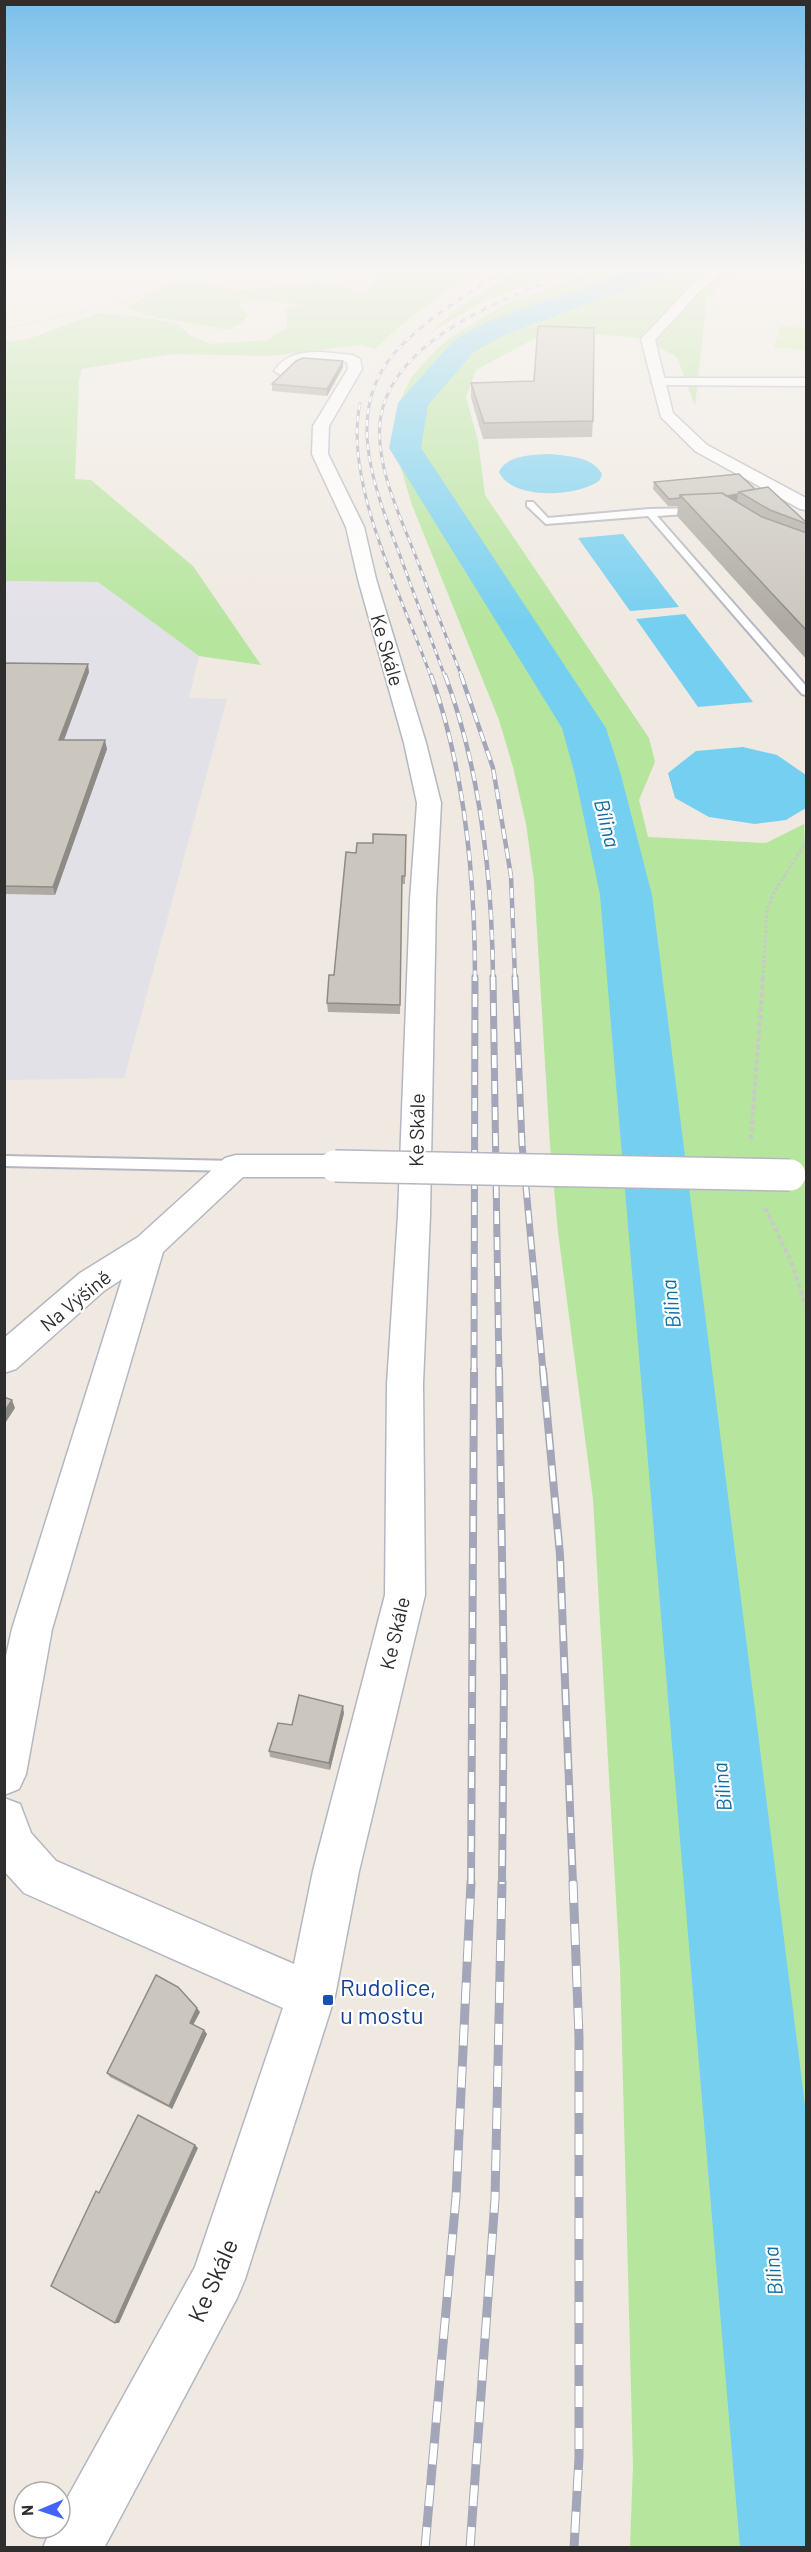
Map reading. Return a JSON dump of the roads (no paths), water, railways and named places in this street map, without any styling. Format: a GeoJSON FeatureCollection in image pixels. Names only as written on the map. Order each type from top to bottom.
{"type":"FeatureCollection","features":[{"type":"Feature","properties":{"kind":"street","name":"Ke Skále"},"geometry":{"type":"LineString","coordinates":[[72,2547],[218,2279],[311,1996],[336,1871],[405,1595],[405,1384],[414,1215],[423,911],[429,802],[416,743],[367,579],[355,527],[320,454],[321,426],[344,387]]}},
{"type":"Feature","properties":{"kind":"street"},"geometry":{"type":"LineString","coordinates":[[659,387],[666,414],[701,448],[786,499],[807,506]]}},
{"type":"Feature","properties":{"kind":"street"},"geometry":{"type":"LineString","coordinates":[[4,1773],[32,1629],[149,1246],[237,1166],[798,1176]]}},
{"type":"Feature","properties":{"kind":"street","name":"Na Výšině"},"geometry":{"type":"LineString","coordinates":[[4,1359],[92,1282],[149,1246]]}},
{"type":"Feature","properties":{"kind":"street"},"geometry":{"type":"LineString","coordinates":[[4,1820],[13,1847],[40,1878],[311,1996]]}},
{"type":"Feature","properties":{"kind":"lane"},"geometry":{"type":"LineString","coordinates":[[530,504],[546,521],[711,509]]}},
{"type":"Feature","properties":{"kind":"lane"},"geometry":{"type":"LineString","coordinates":[[649,512],[807,692]]}},
{"type":"Feature","properties":{"kind":"lane"},"geometry":{"type":"LineString","coordinates":[[4,1161],[237,1166]]}},
{"type":"Feature","properties":{"kind":"water"},"geometry":{"type":"Polygon","coordinates":[[[549,454],[586,460],[598,468],[602,474],[600,480],[590,486],[562,493],[531,492],[517,488],[506,481],[499,472],[502,466],[513,459],[549,454]]]}},
{"type":"Feature","properties":{"kind":"water"},"geometry":{"type":"Polygon","coordinates":[[[623,534],[679,607],[630,611],[578,538],[623,534]]]}},
{"type":"Feature","properties":{"kind":"water"},"geometry":{"type":"Polygon","coordinates":[[[685,614],[753,702],[698,707],[636,619],[685,614]]]}},
{"type":"Feature","properties":{"kind":"water"},"geometry":{"type":"Polygon","coordinates":[[[743,747],[777,755],[806,775],[806,808],[786,820],[755,824],[709,817],[675,798],[668,773],[696,751],[743,747]]]}},
{"type":"Feature","properties":{"kind":"waterway","name":"Bílina"},"geometry":{"type":"LineString","coordinates":[[427,387],[413,403],[405,448],[584,728],[598,775],[626,895],[801,2548]]}},
{"type":"Feature","properties":{"kind":"railway"},"geometry":{"type":"LineString","coordinates":[[375,387],[370,400],[367,426],[374,481],[445,677]]}},
{"type":"Feature","properties":{"kind":"railway"},"geometry":{"type":"LineString","coordinates":[[392,387],[380,422],[385,474],[462,677]]}},
{"type":"Feature","properties":{"kind":"railway"},"geometry":{"type":"LineString","coordinates":[[360,404],[357,435],[360,469],[368,505],[392,578],[431,677]]}},
{"type":"Feature","properties":{"kind":"railway"},"geometry":{"type":"LineString","coordinates":[[431,675],[452,749],[466,825],[473,902],[475,977]]}},
{"type":"Feature","properties":{"kind":"railway"},"geometry":{"type":"LineString","coordinates":[[445,675],[468,748],[476,786],[487,863],[493,978]]}},
{"type":"Feature","properties":{"kind":"railway"},"geometry":{"type":"LineString","coordinates":[[461,675],[493,768],[511,876],[515,978]]}},
{"type":"Feature","properties":{"kind":"railway"},"geometry":{"type":"LineString","coordinates":[[474,1371],[475,977]]}},
{"type":"Feature","properties":{"kind":"railway"},"geometry":{"type":"LineString","coordinates":[[493,977],[499,1371]]}},
{"type":"Feature","properties":{"kind":"railway"},"geometry":{"type":"LineString","coordinates":[[515,977],[522,1144],[543,1371]]}},
{"type":"Feature","properties":{"kind":"railway"},"geometry":{"type":"LineString","coordinates":[[471,1884],[474,1370]]}},
{"type":"Feature","properties":{"kind":"railway"},"geometry":{"type":"LineString","coordinates":[[499,1370],[504,1681],[502,1884]]}},
{"type":"Feature","properties":{"kind":"railway"},"geometry":{"type":"LineString","coordinates":[[543,1370],[560,1555],[573,1884]]}},
{"type":"Feature","properties":{"kind":"railway"},"geometry":{"type":"LineString","coordinates":[[425,2548],[456,2197],[471,1882]]}},
{"type":"Feature","properties":{"kind":"railway"},"geometry":{"type":"LineString","coordinates":[[470,2548],[495,2199],[502,1882]]}},
{"type":"Feature","properties":{"kind":"railway"},"geometry":{"type":"LineString","coordinates":[[573,1882],[579,2037],[579,2457],[574,2548]]}},
{"type":"Feature","properties":{"kind":"place","name":"Rudolice, u mostu"},"geometry":{"type":"Point","coordinates":[328,2000]}}]}
